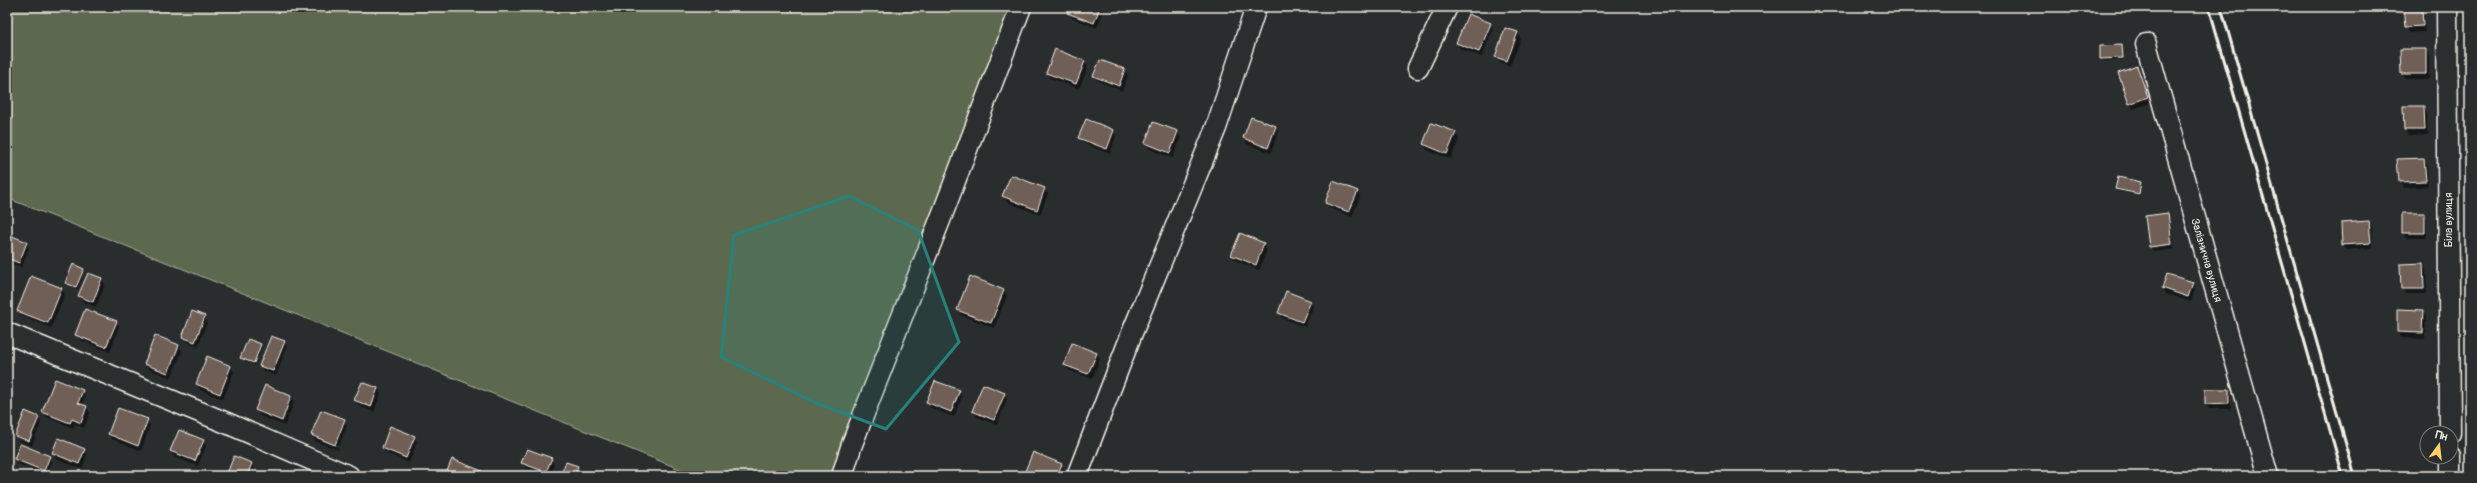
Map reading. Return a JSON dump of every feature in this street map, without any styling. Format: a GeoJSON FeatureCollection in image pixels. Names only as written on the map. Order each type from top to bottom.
{"type":"FeatureCollection","features":[{"type":"Feature","properties":{"kind":"street"},"geometry":{"type":"LineString","coordinates":[[842,476],[852,444],[944,210],[1021,7]]}},
{"type":"Feature","properties":{"kind":"street"},"geometry":{"type":"LineString","coordinates":[[1077,476],[1132,333],[1216,128],[1256,7]]}},
{"type":"Feature","properties":{"kind":"street"},"geometry":{"type":"LineString","coordinates":[[1418,68],[1446,7]]}},
{"type":"Feature","properties":{"kind":"street","name":"Біла вулиця"},"geometry":{"type":"LineString","coordinates":[[2447,7],[2450,425]]}},
{"type":"Feature","properties":{"kind":"street","name":"Залізнична вулиця"},"geometry":{"type":"LineString","coordinates":[[2146,44],[2268,476]]}},
{"type":"Feature","properties":{"kind":"street"},"geometry":{"type":"LineString","coordinates":[[7,333],[222,421],[349,476]]}},
{"type":"Feature","properties":{"kind":"street"},"geometry":{"type":"LineString","coordinates":[[2450,465],[2450,476]]}},
{"type":"Feature","properties":{"kind":"highlighted area"},"geometry":{"type":"Polygon","coordinates":[[[849,196],[918,230],[959,342],[886,429],[816,403],[721,357],[734,235],[849,196]]]}},
{"type":"Feature","properties":{"kind":"green space"},"geometry":{"type":"Polygon","coordinates":[[[7,7],[1021,7],[842,476],[697,476],[7,198],[7,7]]]}},
{"type":"Feature","properties":{"kind":"building"},"geometry":{"type":"Polygon","coordinates":[[[1070,7],[1100,7],[1094,23],[1067,13],[1070,7]]]}},
{"type":"Feature","properties":{"kind":"building"},"geometry":{"type":"Polygon","coordinates":[[[2403,7],[2422,7],[2423,26],[2405,27],[2403,7]]]}},
{"type":"Feature","properties":{"kind":"building"},"geometry":{"type":"Polygon","coordinates":[[[1468,14],[1491,23],[1479,52],[1456,43],[1468,14]]]}},
{"type":"Feature","properties":{"kind":"building"},"geometry":{"type":"Polygon","coordinates":[[[1505,28],[1518,32],[1507,61],[1495,57],[1505,28]]]}},
{"type":"Feature","properties":{"kind":"building"},"geometry":{"type":"Polygon","coordinates":[[[2122,45],[2123,58],[2100,59],[2100,46],[2122,45]]]}},
{"type":"Feature","properties":{"kind":"building"},"geometry":{"type":"Polygon","coordinates":[[[1055,49],[1085,61],[1076,84],[1046,73],[1055,49]]]}},
{"type":"Feature","properties":{"kind":"building"},"geometry":{"type":"Polygon","coordinates":[[[2400,49],[2426,49],[2426,74],[2401,74],[2400,49]]]}},
{"type":"Feature","properties":{"kind":"building"},"geometry":{"type":"Polygon","coordinates":[[[1100,60],[1125,69],[1119,86],[1093,76],[1100,60]]]}},
{"type":"Feature","properties":{"kind":"building"},"geometry":{"type":"Polygon","coordinates":[[[2137,66],[2148,97],[2129,104],[2118,73],[2137,66]]]}},
{"type":"Feature","properties":{"kind":"building"},"geometry":{"type":"Polygon","coordinates":[[[2403,106],[2424,106],[2425,130],[2404,130],[2403,106]]]}},
{"type":"Feature","properties":{"kind":"building"},"geometry":{"type":"Polygon","coordinates":[[[1251,117],[1276,126],[1268,148],[1243,138],[1251,117]]]}},
{"type":"Feature","properties":{"kind":"building"},"geometry":{"type":"Polygon","coordinates":[[[1086,119],[1114,130],[1107,149],[1078,138],[1086,119]]]}},
{"type":"Feature","properties":{"kind":"building"},"geometry":{"type":"Polygon","coordinates":[[[1153,122],[1178,131],[1170,153],[1145,143],[1153,122]]]}},
{"type":"Feature","properties":{"kind":"building"},"geometry":{"type":"Polygon","coordinates":[[[1431,123],[1456,132],[1447,154],[1423,144],[1431,123]]]}},
{"type":"Feature","properties":{"kind":"building"},"geometry":{"type":"Polygon","coordinates":[[[2424,158],[2426,181],[2399,182],[2397,159],[2424,158]]]}},
{"type":"Feature","properties":{"kind":"building"},"geometry":{"type":"Polygon","coordinates":[[[1011,175],[1045,188],[1037,210],[1002,196],[1011,175]]]}},
{"type":"Feature","properties":{"kind":"building"},"geometry":{"type":"Polygon","coordinates":[[[2118,177],[2141,182],[2139,194],[2115,189],[2118,177]]]}},
{"type":"Feature","properties":{"kind":"building"},"geometry":{"type":"Polygon","coordinates":[[[1333,181],[1358,191],[1349,212],[1325,203],[1333,181]]]}},
{"type":"Feature","properties":{"kind":"building"},"geometry":{"type":"Polygon","coordinates":[[[2168,213],[2172,244],[2149,247],[2145,216],[2168,213]]]}},
{"type":"Feature","properties":{"kind":"building"},"geometry":{"type":"Polygon","coordinates":[[[2402,213],[2425,213],[2425,233],[2402,233],[2402,213]]]}},
{"type":"Feature","properties":{"kind":"building"},"geometry":{"type":"Polygon","coordinates":[[[2369,221],[2371,243],[2342,245],[2341,223],[2369,221]]]}},
{"type":"Feature","properties":{"kind":"building"},"geometry":{"type":"Polygon","coordinates":[[[1240,233],[1264,243],[1256,265],[1231,255],[1240,233]]]}},
{"type":"Feature","properties":{"kind":"building"},"geometry":{"type":"Polygon","coordinates":[[[7,234],[27,242],[19,263],[7,258],[7,234]]]}},
{"type":"Feature","properties":{"kind":"building"},"geometry":{"type":"Polygon","coordinates":[[[2423,263],[2424,289],[2401,289],[2400,264],[2423,263]]]}},
{"type":"Feature","properties":{"kind":"building"},"geometry":{"type":"Polygon","coordinates":[[[73,264],[84,269],[76,287],[65,283],[73,264]]]}},
{"type":"Feature","properties":{"kind":"building"},"geometry":{"type":"Polygon","coordinates":[[[88,273],[102,278],[93,302],[78,296],[88,273]]]}},
{"type":"Feature","properties":{"kind":"building"},"geometry":{"type":"Polygon","coordinates":[[[2167,274],[2193,282],[2188,297],[2162,288],[2167,274]]]}},
{"type":"Feature","properties":{"kind":"building"},"geometry":{"type":"Polygon","coordinates":[[[31,276],[62,288],[48,323],[17,311],[31,276]]]}},
{"type":"Feature","properties":{"kind":"building"},"geometry":{"type":"Polygon","coordinates":[[[970,276],[1004,290],[991,323],[957,310],[970,276]]]}},
{"type":"Feature","properties":{"kind":"building"},"geometry":{"type":"Polygon","coordinates":[[[1286,291],[1311,301],[1302,322],[1278,313],[1286,291]]]}},
{"type":"Feature","properties":{"kind":"building"},"geometry":{"type":"Polygon","coordinates":[[[85,309],[117,321],[106,347],[75,335],[85,309]]]}},
{"type":"Feature","properties":{"kind":"building"},"geometry":{"type":"Polygon","coordinates":[[[2397,309],[2423,310],[2422,333],[2397,332],[2397,309]]]}},
{"type":"Feature","properties":{"kind":"building"},"geometry":{"type":"Polygon","coordinates":[[[192,311],[205,316],[195,342],[182,337],[192,311]]]}},
{"type":"Feature","properties":{"kind":"building"},"geometry":{"type":"Polygon","coordinates":[[[155,335],[179,345],[168,373],[144,364],[155,335]]]}},
{"type":"Feature","properties":{"kind":"building"},"geometry":{"type":"Polygon","coordinates":[[[271,336],[285,341],[273,371],[259,366],[271,336]]]}},
{"type":"Feature","properties":{"kind":"building"},"geometry":{"type":"Polygon","coordinates":[[[248,339],[261,344],[254,363],[240,358],[248,339]]]}},
{"type":"Feature","properties":{"kind":"building"},"geometry":{"type":"Polygon","coordinates":[[[1072,343],[1097,353],[1088,374],[1064,365],[1072,343]]]}},
{"type":"Feature","properties":{"kind":"building"},"geometry":{"type":"Polygon","coordinates":[[[207,356],[231,366],[220,394],[196,384],[207,356]]]}},
{"type":"Feature","properties":{"kind":"building"},"geometry":{"type":"Polygon","coordinates":[[[55,379],[83,390],[78,403],[87,406],[81,423],[72,419],[70,423],[42,412],[55,379]]]}},
{"type":"Feature","properties":{"kind":"building"},"geometry":{"type":"Polygon","coordinates":[[[935,381],[960,390],[951,412],[926,402],[935,381]]]}},
{"type":"Feature","properties":{"kind":"building"},"geometry":{"type":"Polygon","coordinates":[[[362,382],[378,388],[371,407],[354,400],[362,382]]]}},
{"type":"Feature","properties":{"kind":"building"},"geometry":{"type":"Polygon","coordinates":[[[983,384],[1005,393],[994,420],[972,411],[983,384]]]}},
{"type":"Feature","properties":{"kind":"building"},"geometry":{"type":"Polygon","coordinates":[[[265,385],[291,396],[282,421],[255,410],[265,385]]]}},
{"type":"Feature","properties":{"kind":"building"},"geometry":{"type":"Polygon","coordinates":[[[2205,389],[2229,389],[2229,403],[2205,404],[2205,389]]]}},
{"type":"Feature","properties":{"kind":"building"},"geometry":{"type":"Polygon","coordinates":[[[118,408],[148,419],[138,446],[108,434],[118,408]]]}},
{"type":"Feature","properties":{"kind":"building"},"geometry":{"type":"Polygon","coordinates":[[[321,410],[345,419],[335,445],[311,435],[321,410]]]}},
{"type":"Feature","properties":{"kind":"building"},"geometry":{"type":"Polygon","coordinates":[[[25,411],[39,417],[29,441],[15,436],[25,411]]]}},
{"type":"Feature","properties":{"kind":"building"},"geometry":{"type":"Polygon","coordinates":[[[390,426],[415,436],[406,458],[382,448],[390,426]]]}},
{"type":"Feature","properties":{"kind":"building"},"geometry":{"type":"Polygon","coordinates":[[[179,430],[204,440],[195,461],[170,451],[179,430]]]}},
{"type":"Feature","properties":{"kind":"building"},"geometry":{"type":"Polygon","coordinates":[[[58,438],[85,449],[79,464],[52,453],[58,438]]]}},
{"type":"Feature","properties":{"kind":"building"},"geometry":{"type":"Polygon","coordinates":[[[20,444],[50,456],[44,471],[14,459],[20,444]]]}},
{"type":"Feature","properties":{"kind":"building"},"geometry":{"type":"Polygon","coordinates":[[[527,449],[552,458],[546,472],[521,463],[527,449]]]}},
{"type":"Feature","properties":{"kind":"building"},"geometry":{"type":"Polygon","coordinates":[[[1033,452],[1062,464],[1057,476],[1023,476],[1033,452]]]}},
{"type":"Feature","properties":{"kind":"building"},"geometry":{"type":"Polygon","coordinates":[[[234,456],[252,463],[247,476],[226,476],[234,456]]]}},
{"type":"Feature","properties":{"kind":"building"},"geometry":{"type":"Polygon","coordinates":[[[452,459],[482,471],[480,476],[445,476],[452,459]]]}},
{"type":"Feature","properties":{"kind":"building"},"geometry":{"type":"Polygon","coordinates":[[[566,462],[578,466],[574,476],[560,476],[566,462]]]}},
{"type":"Feature","properties":{"kind":"railway"},"geometry":{"type":"LineString","coordinates":[[2209,7],[2343,476]]}},
{"type":"Feature","properties":{"kind":"railway"},"geometry":{"type":"LineString","coordinates":[[2221,7],[2355,476]]}}]}
